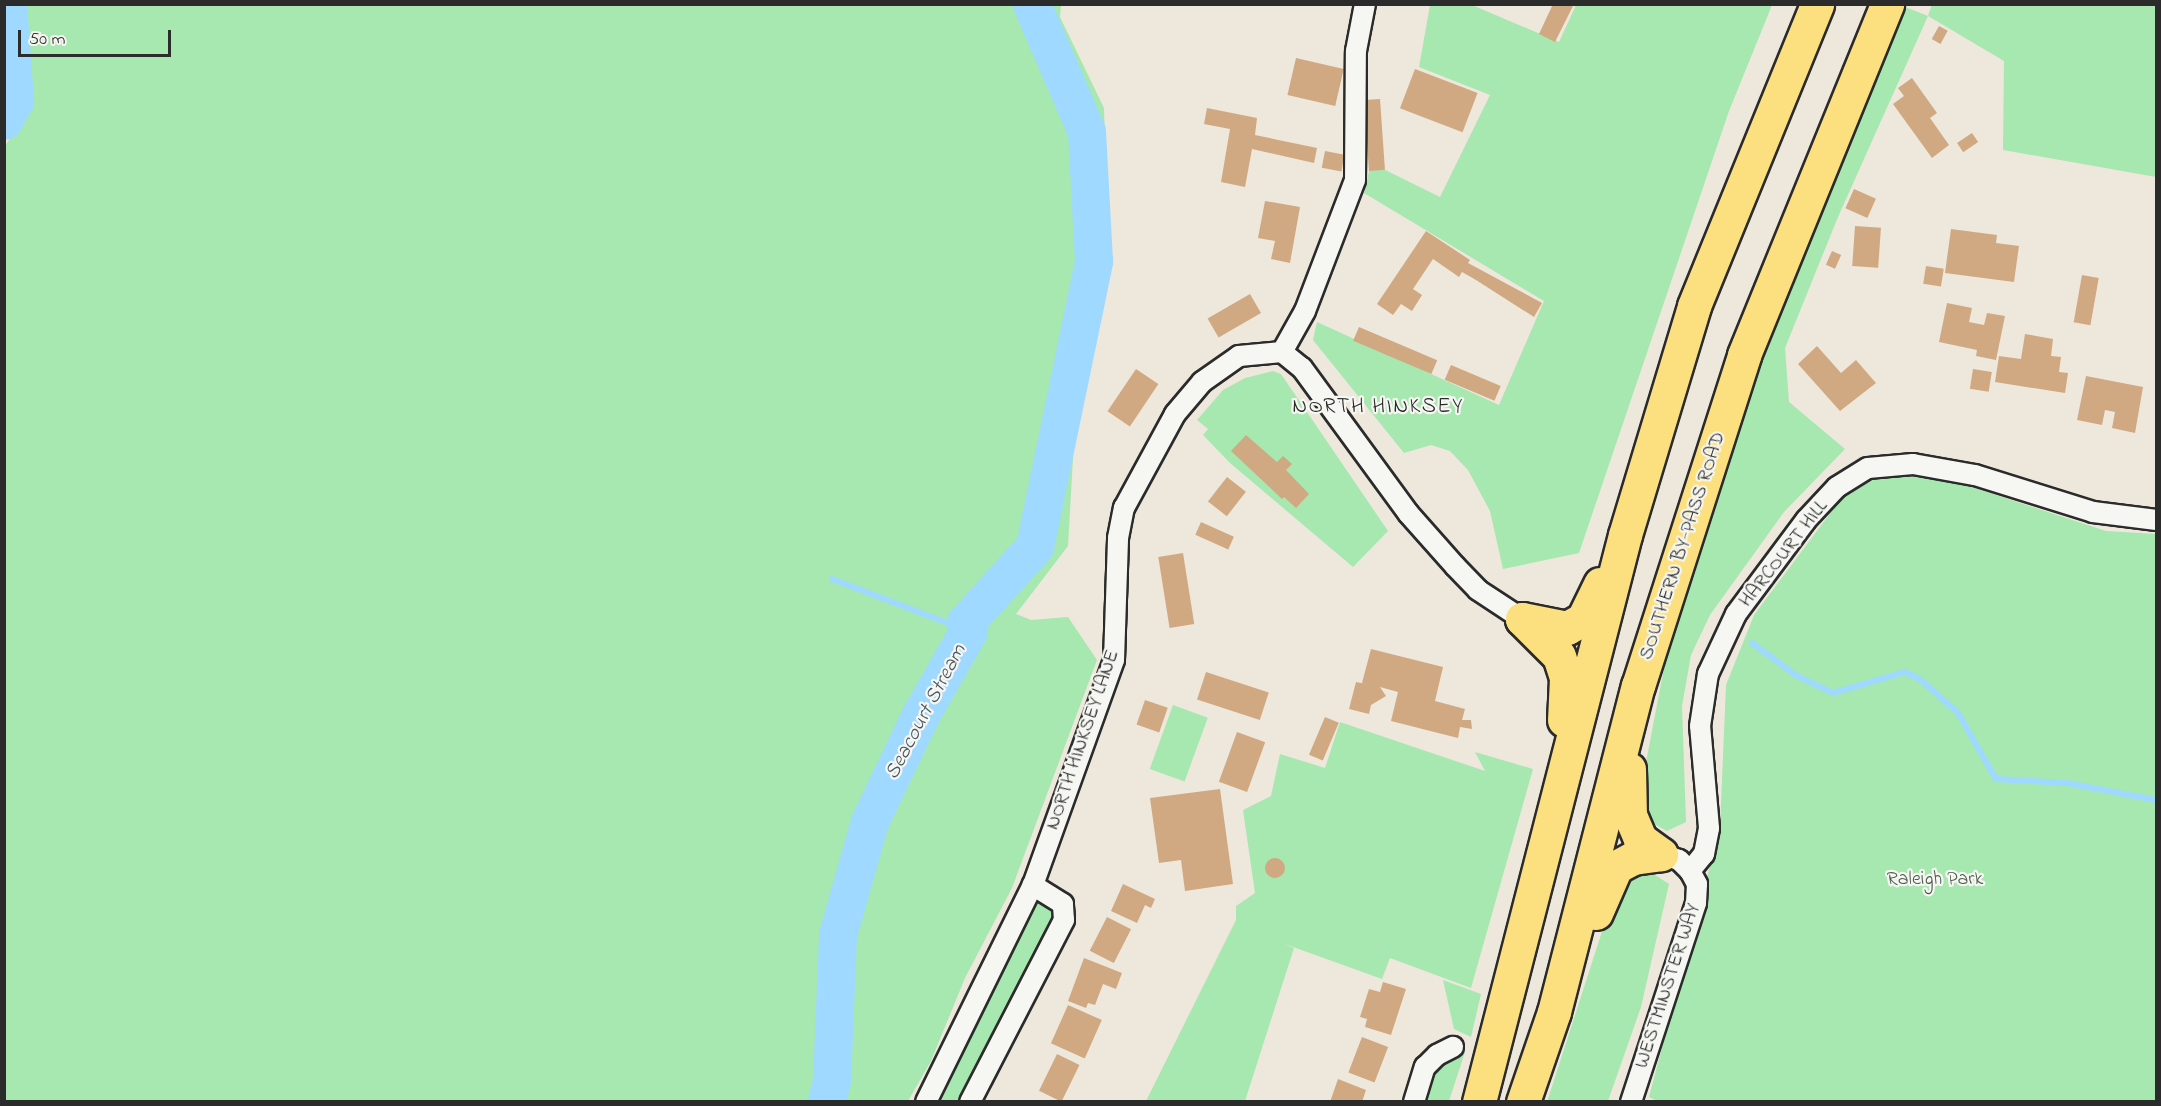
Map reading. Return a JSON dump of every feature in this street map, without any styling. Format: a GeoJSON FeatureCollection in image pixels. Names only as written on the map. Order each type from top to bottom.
{"type":"FeatureCollection","features":[{"type":"Feature","properties":{"kind":"highway"},"geometry":{"type":"LineString","coordinates":[[1479,1101],[1497,1042],[1560,778],[1625,535],[1694,306],[1817,4]]}},
{"type":"Feature","properties":{"kind":"highway","name":"SOUTHERN BY-PASS ROAD"},"geometry":{"type":"LineString","coordinates":[[1523,1101],[1554,1012],[1638,686],[1744,355],[1887,4]]}},
{"type":"Feature","properties":{"kind":"highway"},"geometry":{"type":"LineString","coordinates":[[1522,619],[1567,627],[1583,618],[1625,535]]}},
{"type":"Feature","properties":{"kind":"highway"},"geometry":{"type":"LineString","coordinates":[[1522,619],[1559,656],[1566,678],[1560,778]]}},
{"type":"Feature","properties":{"kind":"highway"},"geometry":{"type":"LineString","coordinates":[[1638,686],[1627,783],[1630,814],[1640,839],[1660,854]]}},
{"type":"Feature","properties":{"kind":"highway"},"geometry":{"type":"LineString","coordinates":[[1554,1012],[1616,867],[1633,858],[1660,854]]}},
{"type":"Feature","properties":{"kind":"street"},"geometry":{"type":"LineString","coordinates":[[1365,4],[1356,51],[1355,180],[1305,311],[1282,352],[1302,368],[1408,513],[1455,566],[1478,590],[1522,619]]}},
{"type":"Feature","properties":{"kind":"street","name":"NORTH HINKSEY LANE"},"geometry":{"type":"LineString","coordinates":[[926,1101],[1033,885],[1114,660],[1118,538],[1124,508],[1175,414],[1203,382],[1239,356],[1282,352]]}},
{"type":"Feature","properties":{"kind":"street","name":"HARCOURT HILL"},"geometry":{"type":"LineString","coordinates":[[1690,871],[1704,854],[1708,828],[1700,726],[1708,674],[1736,614],[1806,520],[1837,487],[1868,468],[1912,464],[1975,475],[2093,512],[2157,520]]}},
{"type":"Feature","properties":{"kind":"street"},"geometry":{"type":"LineString","coordinates":[[1660,854],[1679,860],[1690,871]]}},
{"type":"Feature","properties":{"kind":"street","name":"WESTMINSTER WAY"},"geometry":{"type":"LineString","coordinates":[[1631,1101],[1696,903],[1697,884],[1690,871]]}},
{"type":"Feature","properties":{"kind":"street"},"geometry":{"type":"LineString","coordinates":[[970,1101],[1064,920],[1063,904],[1033,885]]}},
{"type":"Feature","properties":{"kind":"street"},"geometry":{"type":"LineString","coordinates":[[1414,1101],[1425,1067],[1437,1055],[1453,1047]]}},
{"type":"Feature","properties":{"kind":"green space"},"geometry":{"type":"Polygon","coordinates":[[[24,4],[1061,5],[1060,17],[1104,108],[1109,265],[1074,441],[1068,546],[1016,614],[1031,620],[1068,617],[1097,660],[1012,888],[965,978],[931,1061],[908,1101],[5,1101],[4,147],[26,116],[30,82],[21,21],[24,4]]]}},
{"type":"Feature","properties":{"kind":"green space"},"geometry":{"type":"Polygon","coordinates":[[[1932,4],[2156,5],[2156,177],[2003,150],[2004,61],[1928,16],[1932,4]]]}},
{"type":"Feature","properties":{"kind":"green space"},"geometry":{"type":"Polygon","coordinates":[[[1430,5],[1472,5],[1559,42],[1576,5],[1772,5],[1729,111],[1579,553],[1503,569],[1490,511],[1468,470],[1450,451],[1431,445],[1404,453],[1313,340],[1317,322],[1499,405],[1544,301],[1364,193],[1371,163],[1440,197],[1490,95],[1419,67],[1430,5]]]}},
{"type":"Feature","properties":{"kind":"green space"},"geometry":{"type":"Polygon","coordinates":[[[1903,6],[1928,16],[1838,217],[1785,348],[1789,402],[1845,449],[1784,512],[1710,615],[1691,655],[1682,706],[1686,822],[1667,831],[1643,818],[1642,783],[1678,595],[1769,324],[1903,6]]]}},
{"type":"Feature","properties":{"kind":"green space"},"geometry":{"type":"Polygon","coordinates":[[[1273,371],[1281,374],[1388,531],[1353,567],[1230,463],[1203,435],[1208,429],[1197,420],[1223,390],[1245,378],[1273,371]]]}},
{"type":"Feature","properties":{"kind":"green space","name":"Raleigh Park"},"geometry":{"type":"Polygon","coordinates":[[[1908,474],[1956,482],[2106,531],[2156,534],[2156,1101],[1659,1102],[1649,1097],[1720,828],[1726,685],[1754,615],[1840,500],[1875,478],[1908,474]]]}},
{"type":"Feature","properties":{"kind":"green space"},"geometry":{"type":"Polygon","coordinates":[[[1173,705],[1208,718],[1185,782],[1150,769],[1173,705]]]}},
{"type":"Feature","properties":{"kind":"green space"},"geometry":{"type":"Polygon","coordinates":[[[1340,722],[1485,771],[1475,752],[1533,769],[1471,988],[1390,958],[1382,979],[1282,943],[1294,948],[1245,1101],[1146,1101],[1236,920],[1236,906],[1255,893],[1243,810],[1271,796],[1280,754],[1325,768],[1340,722]]]}},
{"type":"Feature","properties":{"kind":"green space"},"geometry":{"type":"Polygon","coordinates":[[[1635,874],[1655,875],[1669,884],[1641,1007],[1608,1101],[1547,1102],[1618,882],[1635,874]]]}},
{"type":"Feature","properties":{"kind":"green space"},"geometry":{"type":"Polygon","coordinates":[[[1033,885],[1063,904],[970,1101],[926,1102],[1033,885]]]}},
{"type":"Feature","properties":{"kind":"green space"},"geometry":{"type":"Polygon","coordinates":[[[1443,980],[1481,994],[1471,1037],[1454,1029],[1443,980]]]}},
{"type":"Feature","properties":{"kind":"green space"},"geometry":{"type":"Polygon","coordinates":[[[1465,1052],[1449,1101],[1418,1102],[1427,1074],[1449,1055],[1465,1052]]]}},
{"type":"Feature","properties":{"kind":"building"},"geometry":{"type":"Polygon","coordinates":[[[1553,4],[1574,4],[1555,42],[1539,34],[1553,4]]]}},
{"type":"Feature","properties":{"kind":"building"},"geometry":{"type":"Polygon","coordinates":[[[1939,26],[1948,31],[1940,44],[1932,39],[1939,26]]]}},
{"type":"Feature","properties":{"kind":"building"},"geometry":{"type":"Polygon","coordinates":[[[1296,58],[1344,69],[1335,106],[1287,95],[1296,58]]]}},
{"type":"Feature","properties":{"kind":"building"},"geometry":{"type":"Polygon","coordinates":[[[1415,69],[1478,93],[1462,132],[1400,108],[1415,69]]]}},
{"type":"Feature","properties":{"kind":"building"},"geometry":{"type":"Polygon","coordinates":[[[1912,78],[1937,113],[1930,118],[1949,145],[1932,158],[1893,104],[1904,96],[1898,88],[1912,78]]]}},
{"type":"Feature","properties":{"kind":"building"},"geometry":{"type":"Polygon","coordinates":[[[1380,99],[1385,170],[1369,171],[1364,100],[1380,99]]]}},
{"type":"Feature","properties":{"kind":"building"},"geometry":{"type":"Polygon","coordinates":[[[1207,108],[1257,118],[1255,135],[1317,148],[1314,163],[1252,149],[1245,187],[1221,182],[1230,129],[1204,124],[1207,108]]]}},
{"type":"Feature","properties":{"kind":"building"},"geometry":{"type":"Polygon","coordinates":[[[1972,133],[1978,142],[1963,152],[1957,143],[1972,133]]]}},
{"type":"Feature","properties":{"kind":"building"},"geometry":{"type":"Polygon","coordinates":[[[1325,151],[1345,155],[1341,172],[1322,168],[1325,151]]]}},
{"type":"Feature","properties":{"kind":"building"},"geometry":{"type":"Polygon","coordinates":[[[1854,189],[1876,199],[1867,218],[1845,208],[1854,189]]]}},
{"type":"Feature","properties":{"kind":"building"},"geometry":{"type":"Polygon","coordinates":[[[1265,201],[1300,207],[1290,263],[1271,259],[1275,241],[1258,238],[1265,201]]]}},
{"type":"Feature","properties":{"kind":"building"},"geometry":{"type":"Polygon","coordinates":[[[1855,226],[1881,228],[1878,268],[1852,266],[1855,226]]]}},
{"type":"Feature","properties":{"kind":"building"},"geometry":{"type":"Polygon","coordinates":[[[1951,229],[1997,235],[1996,243],[2019,246],[2014,282],[1945,273],[1951,229]]]}},
{"type":"Feature","properties":{"kind":"building"},"geometry":{"type":"Polygon","coordinates":[[[1426,231],[1470,260],[1468,263],[1542,303],[1534,317],[1476,280],[1462,272],[1459,277],[1433,259],[1413,289],[1422,295],[1412,311],[1401,304],[1393,315],[1377,304],[1426,231]]]}},
{"type":"Feature","properties":{"kind":"building"},"geometry":{"type":"Polygon","coordinates":[[[1832,251],[1841,255],[1835,269],[1826,265],[1832,251]]]}},
{"type":"Feature","properties":{"kind":"building"},"geometry":{"type":"Polygon","coordinates":[[[1926,266],[1944,269],[1941,287],[1923,284],[1926,266]]]}},
{"type":"Feature","properties":{"kind":"building"},"geometry":{"type":"Polygon","coordinates":[[[2082,275],[2099,278],[2090,325],[2074,322],[2082,275]]]}},
{"type":"Feature","properties":{"kind":"building"},"geometry":{"type":"Polygon","coordinates":[[[1250,294],[1261,313],[1219,338],[1208,318],[1250,294]]]}},
{"type":"Feature","properties":{"kind":"building"},"geometry":{"type":"Polygon","coordinates":[[[1947,303],[1972,308],[1969,322],[1984,325],[1987,313],[2005,316],[1996,360],[1976,356],[1977,350],[1939,342],[1947,303]]]}},
{"type":"Feature","properties":{"kind":"building"},"geometry":{"type":"Polygon","coordinates":[[[1359,327],[1437,360],[1431,374],[1353,341],[1359,327]]]}},
{"type":"Feature","properties":{"kind":"building"},"geometry":{"type":"Polygon","coordinates":[[[2025,334],[2053,339],[2051,356],[2061,357],[2059,372],[2068,373],[2065,393],[1995,382],[1999,356],[2021,359],[2025,334]]]}},
{"type":"Feature","properties":{"kind":"building"},"geometry":{"type":"Polygon","coordinates":[[[1817,346],[1841,373],[1856,360],[1876,383],[1840,411],[1798,364],[1817,346]]]}},
{"type":"Feature","properties":{"kind":"building"},"geometry":{"type":"Polygon","coordinates":[[[1451,365],[1501,386],[1494,401],[1445,380],[1451,365]]]}},
{"type":"Feature","properties":{"kind":"building"},"geometry":{"type":"Polygon","coordinates":[[[1136,369],[1158,384],[1130,426],[1107,411],[1136,369]]]}},
{"type":"Feature","properties":{"kind":"building"},"geometry":{"type":"Polygon","coordinates":[[[1973,369],[1992,372],[1989,392],[1970,389],[1973,369]]]}},
{"type":"Feature","properties":{"kind":"building"},"geometry":{"type":"Polygon","coordinates":[[[2086,376],[2143,387],[2135,433],[2112,428],[2115,412],[2105,410],[2102,425],[2077,420],[2086,376]]]}},
{"type":"Feature","properties":{"kind":"building"},"geometry":{"type":"Polygon","coordinates":[[[1246,435],[1277,462],[1283,456],[1292,464],[1286,470],[1309,494],[1296,508],[1284,497],[1282,499],[1231,451],[1246,435]]]}},
{"type":"Feature","properties":{"kind":"building"},"geometry":{"type":"Polygon","coordinates":[[[1227,477],[1246,492],[1227,516],[1208,501],[1227,477]]]}},
{"type":"Feature","properties":{"kind":"building"},"geometry":{"type":"Polygon","coordinates":[[[1201,522],[1234,537],[1228,549],[1195,535],[1201,522]]]}},
{"type":"Feature","properties":{"kind":"building"},"geometry":{"type":"Polygon","coordinates":[[[1183,553],[1194,624],[1170,628],[1158,557],[1183,553]]]}},
{"type":"Feature","properties":{"kind":"building"},"geometry":{"type":"Polygon","coordinates":[[[1371,649],[1443,667],[1435,701],[1465,709],[1462,720],[1471,720],[1472,729],[1460,727],[1458,738],[1391,721],[1398,692],[1380,687],[1386,696],[1371,705],[1369,714],[1349,709],[1356,682],[1366,684],[1362,683],[1371,649]]]}},
{"type":"Feature","properties":{"kind":"building"},"geometry":{"type":"Polygon","coordinates":[[[1206,672],[1269,692],[1260,720],[1197,700],[1206,672]]]}},
{"type":"Feature","properties":{"kind":"building"},"geometry":{"type":"Polygon","coordinates":[[[1145,700],[1168,708],[1159,732],[1137,725],[1145,700]]]}},
{"type":"Feature","properties":{"kind":"building"},"geometry":{"type":"Polygon","coordinates":[[[1325,717],[1339,723],[1323,761],[1309,755],[1325,717]]]}},
{"type":"Feature","properties":{"kind":"building"},"geometry":{"type":"Polygon","coordinates":[[[1237,732],[1265,742],[1247,792],[1219,782],[1237,732]]]}},
{"type":"Feature","properties":{"kind":"building"},"geometry":{"type":"Polygon","coordinates":[[[1220,789],[1233,884],[1185,891],[1181,860],[1159,863],[1150,798],[1220,789]]]}},
{"type":"Feature","properties":{"kind":"building"},"geometry":{"type":"Polygon","coordinates":[[[1275,858],[1282,861],[1285,868],[1282,875],[1275,878],[1268,875],[1265,868],[1268,861],[1275,858]]]}},
{"type":"Feature","properties":{"kind":"building"},"geometry":{"type":"Polygon","coordinates":[[[1123,884],[1155,899],[1151,908],[1145,905],[1137,923],[1111,911],[1123,884]]]}},
{"type":"Feature","properties":{"kind":"building"},"geometry":{"type":"Polygon","coordinates":[[[1107,917],[1131,929],[1114,963],[1090,951],[1107,917]]]}},
{"type":"Feature","properties":{"kind":"building"},"geometry":{"type":"Polygon","coordinates":[[[1084,958],[1122,973],[1116,989],[1103,984],[1095,1005],[1088,1003],[1086,1008],[1068,1001],[1084,958]]]}},
{"type":"Feature","properties":{"kind":"building"},"geometry":{"type":"Polygon","coordinates":[[[1383,982],[1406,989],[1391,1035],[1365,1027],[1367,1019],[1360,1017],[1369,989],[1380,992],[1383,982]]]}},
{"type":"Feature","properties":{"kind":"building"},"geometry":{"type":"Polygon","coordinates":[[[1068,1005],[1102,1020],[1085,1058],[1051,1043],[1068,1005]]]}},
{"type":"Feature","properties":{"kind":"building"},"geometry":{"type":"Polygon","coordinates":[[[1362,1037],[1388,1047],[1375,1083],[1348,1072],[1362,1037]]]}},
{"type":"Feature","properties":{"kind":"building"},"geometry":{"type":"Polygon","coordinates":[[[1057,1054],[1079,1065],[1061,1102],[1039,1091],[1057,1054]]]}},
{"type":"Feature","properties":{"kind":"building"},"geometry":{"type":"Polygon","coordinates":[[[1338,1079],[1366,1090],[1362,1102],[1330,1102],[1338,1079]]]}},
{"type":"Feature","properties":{"kind":"waterway"},"geometry":{"type":"LineString","coordinates":[[4,121],[15,101],[8,4]]}},
{"type":"Feature","properties":{"kind":"waterway","name":"Seacourt Stream"},"geometry":{"type":"LineString","coordinates":[[827,1102],[832,1080],[838,935],[870,822],[920,717],[969,631],[966,623],[1035,547],[1094,261],[1087,132],[1032,4]]}},
{"type":"Feature","properties":{"kind":"waterway"},"geometry":{"type":"LineString","coordinates":[[832,579],[969,631]]}},
{"type":"Feature","properties":{"kind":"waterway"},"geometry":{"type":"LineString","coordinates":[[1752,643],[1797,676],[1833,693],[1905,672],[1921,680],[1958,713],[1996,779],[2067,783],[2156,800]]}},
{"type":"Feature","properties":{"kind":"district","name":"NORTH HINKSEY"},"geometry":{"type":"Point","coordinates":[1378,408]}}]}
